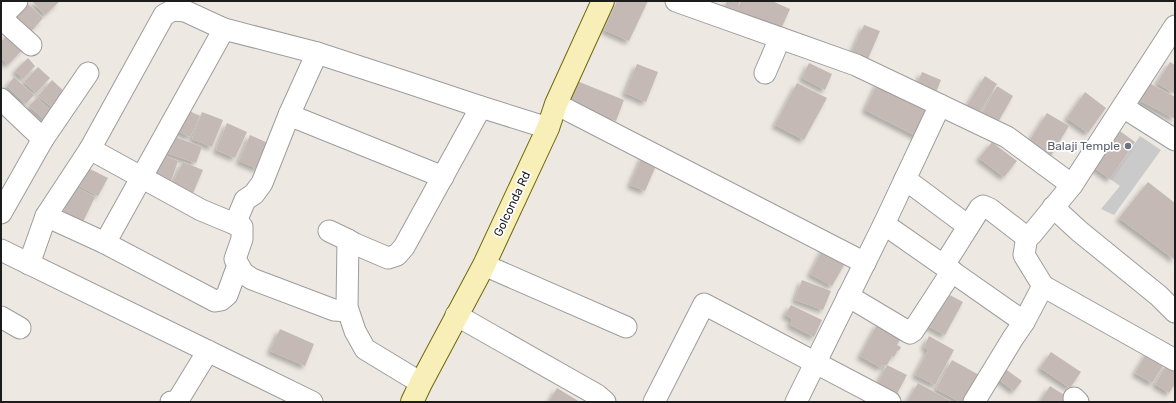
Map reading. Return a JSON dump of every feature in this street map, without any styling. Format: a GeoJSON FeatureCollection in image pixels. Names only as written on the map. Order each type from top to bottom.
{"type":"FeatureCollection","features":[{"type":"Feature","properties":{"kind":"main road","name":"Golconda Rd"},"geometry":{"type":"LineString","coordinates":[[417,392],[484,265],[548,128],[556,104],[603,1]]}},
{"type":"Feature","properties":{"kind":"street"},"geometry":{"type":"LineString","coordinates":[[18,1],[1,17],[31,45]]}},
{"type":"Feature","properties":{"kind":"street"},"geometry":{"type":"LineString","coordinates":[[676,1],[856,65],[1007,137],[1072,185]]}},
{"type":"Feature","properties":{"kind":"street"},"geometry":{"type":"LineString","coordinates":[[29,264],[46,216],[90,149],[164,15],[173,10],[185,11],[224,28],[317,53],[548,128]]}},
{"type":"Feature","properties":{"kind":"street"},"geometry":{"type":"LineString","coordinates":[[1175,26],[1169,49],[1123,107],[1072,185],[1031,234],[1027,236],[1024,254],[1043,286],[1175,360]]}},
{"type":"Feature","properties":{"kind":"street"},"geometry":{"type":"LineString","coordinates":[[104,243],[224,28]]}},
{"type":"Feature","properties":{"kind":"street"},"geometry":{"type":"LineString","coordinates":[[765,72],[780,38]]}},
{"type":"Feature","properties":{"kind":"street"},"geometry":{"type":"LineString","coordinates":[[235,224],[245,200],[254,194],[262,183],[289,114],[317,53]]}},
{"type":"Feature","properties":{"kind":"street"},"geometry":{"type":"LineString","coordinates":[[1,213],[44,139],[88,73]]}},
{"type":"Feature","properties":{"kind":"street"},"geometry":{"type":"LineString","coordinates":[[1,98],[44,139]]}},
{"type":"Feature","properties":{"kind":"street"},"geometry":{"type":"LineString","coordinates":[[556,104],[865,263]]}},
{"type":"Feature","properties":{"kind":"street"},"geometry":{"type":"LineString","coordinates":[[796,402],[884,224],[940,106]]}},
{"type":"Feature","properties":{"kind":"street"},"geometry":{"type":"LineString","coordinates":[[417,392],[365,349],[355,331],[347,307],[338,235],[388,258],[397,255],[404,247],[481,107]]}},
{"type":"Feature","properties":{"kind":"street"},"geometry":{"type":"LineString","coordinates":[[1123,107],[1175,140]]}},
{"type":"Feature","properties":{"kind":"street"},"geometry":{"type":"LineString","coordinates":[[289,114],[443,177]]}},
{"type":"Feature","properties":{"kind":"street"},"geometry":{"type":"LineString","coordinates":[[90,149],[201,210],[242,227],[242,240],[235,259],[243,273],[252,279],[334,310],[348,311]]}},
{"type":"Feature","properties":{"kind":"street"},"geometry":{"type":"LineString","coordinates":[[905,178],[968,226]]}},
{"type":"Feature","properties":{"kind":"street"},"geometry":{"type":"LineString","coordinates":[[848,296],[910,334],[948,268],[968,226],[980,208],[983,206],[990,209],[1021,234],[1027,236]]}},
{"type":"Feature","properties":{"kind":"street"},"geometry":{"type":"LineString","coordinates":[[1053,207],[1079,231],[1159,296],[1175,312]]}},
{"type":"Feature","properties":{"kind":"street"},"geometry":{"type":"LineString","coordinates":[[46,216],[104,243],[215,301],[221,300],[227,295],[238,265]]}},
{"type":"Feature","properties":{"kind":"street"},"geometry":{"type":"LineString","coordinates":[[884,224],[1024,322]]}},
{"type":"Feature","properties":{"kind":"street"},"geometry":{"type":"LineString","coordinates":[[1,250],[312,402]]}},
{"type":"Feature","properties":{"kind":"street"},"geometry":{"type":"LineString","coordinates":[[484,265],[626,327]]}},
{"type":"Feature","properties":{"kind":"street"},"geometry":{"type":"LineString","coordinates":[[974,402],[1024,322],[1043,286]]}},
{"type":"Feature","properties":{"kind":"street"},"geometry":{"type":"LineString","coordinates":[[654,402],[704,304],[890,402]]}},
{"type":"Feature","properties":{"kind":"street"},"geometry":{"type":"LineString","coordinates":[[456,316],[597,395],[605,402]]}},
{"type":"Feature","properties":{"kind":"street"},"geometry":{"type":"LineString","coordinates":[[1,317],[20,328]]}},
{"type":"Feature","properties":{"kind":"street"},"geometry":{"type":"LineString","coordinates":[[171,402],[176,402],[178,400],[208,351]]}},
{"type":"Feature","properties":{"kind":"shaded area"},"geometry":{"type":"Polygon","coordinates":[[[1140,136],[1161,150],[1114,215],[1101,209],[1120,186],[1110,179],[1140,136]]]}},
{"type":"Feature","properties":{"kind":"building"},"geometry":{"type":"Polygon","coordinates":[[[25,1],[43,18],[27,36],[8,18],[25,1]]]}},
{"type":"Feature","properties":{"kind":"building"},"geometry":{"type":"Polygon","coordinates":[[[32,1],[60,1],[45,15],[32,1]]]}},
{"type":"Feature","properties":{"kind":"building"},"geometry":{"type":"Polygon","coordinates":[[[617,1],[648,1],[629,41],[604,30],[617,1]]]}},
{"type":"Feature","properties":{"kind":"building"},"geometry":{"type":"Polygon","coordinates":[[[727,1],[740,1],[737,10],[725,6],[727,1]]]}},
{"type":"Feature","properties":{"kind":"building"},"geometry":{"type":"Polygon","coordinates":[[[741,1],[772,1],[790,9],[781,29],[737,10],[741,1]]]}},
{"type":"Feature","properties":{"kind":"building"},"geometry":{"type":"Polygon","coordinates":[[[864,25],[880,31],[867,61],[851,54],[864,25]]]}},
{"type":"Feature","properties":{"kind":"building"},"geometry":{"type":"Polygon","coordinates":[[[11,31],[26,46],[8,65],[1,58],[1,42],[11,31]]]}},
{"type":"Feature","properties":{"kind":"building"},"geometry":{"type":"Polygon","coordinates":[[[28,58],[35,66],[23,79],[15,71],[28,58]]]}},
{"type":"Feature","properties":{"kind":"building"},"geometry":{"type":"Polygon","coordinates":[[[1170,62],[1175,65],[1175,94],[1157,83],[1170,62]]]}},
{"type":"Feature","properties":{"kind":"building"},"geometry":{"type":"Polygon","coordinates":[[[809,63],[832,74],[825,90],[802,78],[809,63]]]}},
{"type":"Feature","properties":{"kind":"building"},"geometry":{"type":"Polygon","coordinates":[[[637,64],[658,72],[646,102],[625,93],[637,64]]]}},
{"type":"Feature","properties":{"kind":"building"},"geometry":{"type":"Polygon","coordinates":[[[38,67],[50,78],[36,93],[24,82],[38,67]]]}},
{"type":"Feature","properties":{"kind":"building"},"geometry":{"type":"Polygon","coordinates":[[[922,72],[941,80],[934,97],[916,87],[922,72]]]}},
{"type":"Feature","properties":{"kind":"building"},"geometry":{"type":"Polygon","coordinates":[[[985,76],[997,84],[978,115],[966,107],[985,76]]]}},
{"type":"Feature","properties":{"kind":"building"},"geometry":{"type":"Polygon","coordinates":[[[14,77],[34,95],[26,104],[7,86],[14,77]]]}},
{"type":"Feature","properties":{"kind":"building"},"geometry":{"type":"Polygon","coordinates":[[[52,80],[68,95],[55,110],[38,96],[52,80]]]}},
{"type":"Feature","properties":{"kind":"building"},"geometry":{"type":"Polygon","coordinates":[[[577,81],[624,100],[616,121],[569,102],[577,81]]]}},
{"type":"Feature","properties":{"kind":"building"},"geometry":{"type":"Polygon","coordinates":[[[878,82],[932,108],[918,137],[865,110],[878,82]]]}},
{"type":"Feature","properties":{"kind":"building"},"geometry":{"type":"Polygon","coordinates":[[[797,83],[827,98],[804,140],[775,125],[797,83]]]}},
{"type":"Feature","properties":{"kind":"building"},"geometry":{"type":"Polygon","coordinates":[[[1149,83],[1175,97],[1175,119],[1139,100],[1149,83]]]}},
{"type":"Feature","properties":{"kind":"building"},"geometry":{"type":"Polygon","coordinates":[[[997,86],[1013,96],[997,124],[981,115],[997,86]]]}},
{"type":"Feature","properties":{"kind":"building"},"geometry":{"type":"Polygon","coordinates":[[[1085,92],[1106,108],[1088,133],[1067,118],[1085,92]]]}},
{"type":"Feature","properties":{"kind":"building"},"geometry":{"type":"Polygon","coordinates":[[[37,98],[54,113],[47,122],[29,106],[37,98]]]}},
{"type":"Feature","properties":{"kind":"building"},"geometry":{"type":"Polygon","coordinates":[[[183,108],[200,116],[190,137],[173,129],[183,108]]]}},
{"type":"Feature","properties":{"kind":"building"},"geometry":{"type":"Polygon","coordinates":[[[202,112],[223,120],[212,147],[192,139],[202,112]]]}},
{"type":"Feature","properties":{"kind":"building"},"geometry":{"type":"Polygon","coordinates":[[[1047,113],[1069,126],[1050,157],[1028,143],[1047,113]]]}},
{"type":"Feature","properties":{"kind":"building"},"geometry":{"type":"Polygon","coordinates":[[[227,123],[247,132],[235,158],[216,150],[227,123]]]}},
{"type":"Feature","properties":{"kind":"building"},"geometry":{"type":"Polygon","coordinates":[[[1113,126],[1135,142],[1110,179],[1088,163],[1113,126]]]}},
{"type":"Feature","properties":{"kind":"building"},"geometry":{"type":"Polygon","coordinates":[[[170,135],[202,147],[196,163],[164,152],[170,135]]]}},
{"type":"Feature","properties":{"kind":"building"},"geometry":{"type":"Polygon","coordinates":[[[250,135],[268,143],[258,169],[239,161],[250,135]]]}},
{"type":"Feature","properties":{"kind":"building"},"geometry":{"type":"Polygon","coordinates":[[[992,142],[1017,161],[1004,177],[979,158],[992,142]]]}},
{"type":"Feature","properties":{"kind":"building"},"geometry":{"type":"Polygon","coordinates":[[[160,154],[178,161],[171,181],[153,174],[160,154]]]}},
{"type":"Feature","properties":{"kind":"building"},"geometry":{"type":"Polygon","coordinates":[[[643,155],[658,161],[645,191],[630,185],[643,155]]]}},
{"type":"Feature","properties":{"kind":"building"},"geometry":{"type":"Polygon","coordinates":[[[183,162],[203,170],[193,193],[172,184],[183,162]]]}},
{"type":"Feature","properties":{"kind":"building"},"geometry":{"type":"Polygon","coordinates":[[[86,167],[108,178],[98,196],[77,185],[86,167]]]}},
{"type":"Feature","properties":{"kind":"building"},"geometry":{"type":"Polygon","coordinates":[[[1148,182],[1175,203],[1175,260],[1119,218],[1148,182]]]}},
{"type":"Feature","properties":{"kind":"building"},"geometry":{"type":"Polygon","coordinates":[[[76,187],[95,197],[81,226],[61,216],[76,187]]]}},
{"type":"Feature","properties":{"kind":"building"},"geometry":{"type":"Polygon","coordinates":[[[824,247],[847,260],[832,286],[810,274],[824,247]]]}},
{"type":"Feature","properties":{"kind":"building"},"geometry":{"type":"Polygon","coordinates":[[[802,280],[831,291],[823,310],[795,300],[802,280]]]}},
{"type":"Feature","properties":{"kind":"building"},"geometry":{"type":"Polygon","coordinates":[[[946,293],[963,302],[945,335],[928,326],[946,293]]]}},
{"type":"Feature","properties":{"kind":"building"},"geometry":{"type":"Polygon","coordinates":[[[791,305],[822,320],[814,337],[790,325],[792,319],[785,315],[791,305]]]}},
{"type":"Feature","properties":{"kind":"building"},"geometry":{"type":"Polygon","coordinates":[[[878,323],[902,337],[897,345],[901,347],[899,351],[898,350],[894,357],[892,356],[887,365],[882,365],[881,368],[860,356],[878,323]]]}},
{"type":"Feature","properties":{"kind":"building"},"geometry":{"type":"Polygon","coordinates":[[[280,329],[314,344],[305,366],[270,351],[280,329]]]}},
{"type":"Feature","properties":{"kind":"building"},"geometry":{"type":"Polygon","coordinates":[[[929,336],[954,350],[935,385],[915,375],[928,350],[924,347],[929,336]]]}},
{"type":"Feature","properties":{"kind":"building"},"geometry":{"type":"Polygon","coordinates":[[[1148,351],[1166,361],[1152,383],[1135,373],[1148,351]]]}},
{"type":"Feature","properties":{"kind":"building"},"geometry":{"type":"Polygon","coordinates":[[[1051,352],[1081,372],[1070,388],[1040,368],[1051,352]]]}},
{"type":"Feature","properties":{"kind":"building"},"geometry":{"type":"Polygon","coordinates":[[[952,360],[981,376],[966,402],[960,402],[936,389],[952,360]]]}},
{"type":"Feature","properties":{"kind":"building"},"geometry":{"type":"Polygon","coordinates":[[[1168,363],[1175,367],[1175,384],[1169,393],[1155,384],[1168,363]]]}},
{"type":"Feature","properties":{"kind":"building"},"geometry":{"type":"Polygon","coordinates":[[[887,365],[907,375],[893,401],[874,391],[887,365]]]}},
{"type":"Feature","properties":{"kind":"building"},"geometry":{"type":"Polygon","coordinates":[[[1000,365],[1022,381],[1014,391],[993,375],[1000,365]]]}},
{"type":"Feature","properties":{"kind":"building"},"geometry":{"type":"Polygon","coordinates":[[[918,383],[952,402],[907,402],[918,383]]]}},
{"type":"Feature","properties":{"kind":"building"},"geometry":{"type":"Polygon","coordinates":[[[1050,386],[1066,396],[1062,402],[1040,402],[1050,386]]]}},
{"type":"Feature","properties":{"kind":"building"},"geometry":{"type":"Polygon","coordinates":[[[557,388],[580,402],[549,402],[557,388]]]}},
{"type":"Feature","properties":{"kind":"place","name":"Balaji Temple"},"geometry":{"type":"Point","coordinates":[1128,146]}}]}
